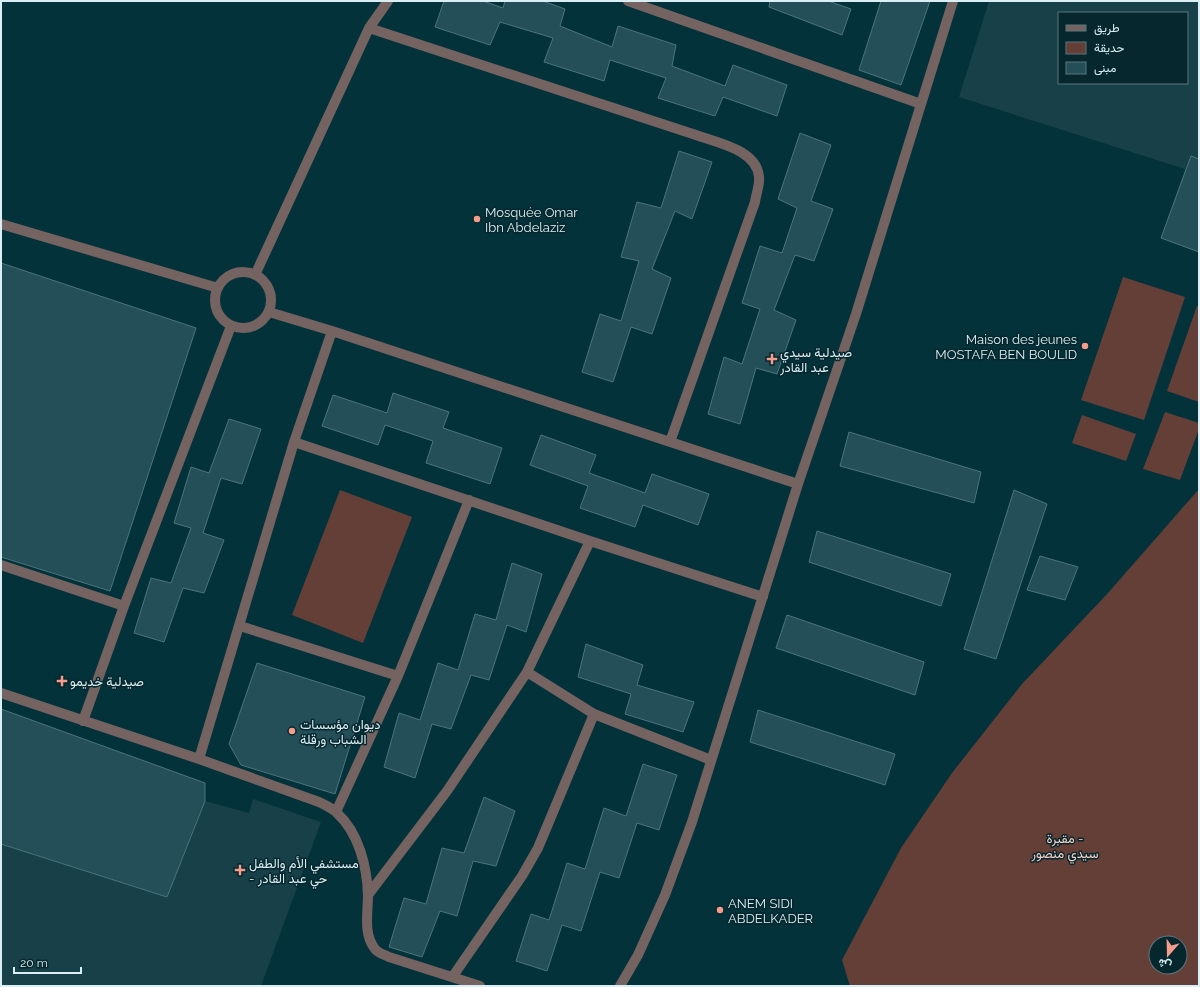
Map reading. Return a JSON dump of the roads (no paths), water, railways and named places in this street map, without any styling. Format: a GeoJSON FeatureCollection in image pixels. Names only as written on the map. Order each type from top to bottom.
{"type":"FeatureCollection","features":[{"type":"Feature","properties":{"kind":"street"},"geometry":{"type":"LineString","coordinates":[[628,1],[921,104]]}},
{"type":"Feature","properties":{"kind":"street"},"geometry":{"type":"LineString","coordinates":[[620,986],[638,955],[665,895],[692,822],[798,484],[856,314],[953,1]]}},
{"type":"Feature","properties":{"kind":"street"},"geometry":{"type":"LineString","coordinates":[[255,275],[369,28],[383,2]]}},
{"type":"Feature","properties":{"kind":"street"},"geometry":{"type":"LineString","coordinates":[[369,28],[696,135],[744,154],[757,166],[760,178],[755,202],[670,442]]}},
{"type":"Feature","properties":{"kind":"street"},"geometry":{"type":"LineString","coordinates":[[1,224],[218,288]]}},
{"type":"Feature","properties":{"kind":"street"},"geometry":{"type":"LineString","coordinates":[[241,272],[255,275],[266,284],[271,297],[269,312],[260,323],[246,328],[231,326],[220,316],[215,302],[218,288],[227,277],[241,272]]}},
{"type":"Feature","properties":{"kind":"street"},"geometry":{"type":"LineString","coordinates":[[269,312],[332,331],[798,484]]}},
{"type":"Feature","properties":{"kind":"street"},"geometry":{"type":"LineString","coordinates":[[83,720],[124,606],[231,326]]}},
{"type":"Feature","properties":{"kind":"street"},"geometry":{"type":"LineString","coordinates":[[199,759],[294,442],[332,331]]}},
{"type":"Feature","properties":{"kind":"street"},"geometry":{"type":"LineString","coordinates":[[294,442],[590,541],[763,596]]}},
{"type":"Feature","properties":{"kind":"street"},"geometry":{"type":"LineString","coordinates":[[336,812],[398,676],[469,500]]}},
{"type":"Feature","properties":{"kind":"street"},"geometry":{"type":"LineString","coordinates":[[368,895],[447,791],[527,672],[590,541]]}},
{"type":"Feature","properties":{"kind":"street"},"geometry":{"type":"LineString","coordinates":[[1,565],[124,606]]}},
{"type":"Feature","properties":{"kind":"street"},"geometry":{"type":"LineString","coordinates":[[240,626],[398,676]]}},
{"type":"Feature","properties":{"kind":"street"},"geometry":{"type":"LineString","coordinates":[[527,672],[594,714],[711,760]]}},
{"type":"Feature","properties":{"kind":"street"},"geometry":{"type":"LineString","coordinates":[[1,693],[199,759],[319,802],[336,812],[346,823],[358,845],[365,868],[368,895],[367,923],[370,939],[376,950],[389,956],[480,986]]}},
{"type":"Feature","properties":{"kind":"street"},"geometry":{"type":"LineString","coordinates":[[453,976],[522,876],[538,848],[594,714]]}},
{"type":"Feature","properties":{"kind":"place","name":"Mosquée Omar Ibn Abdelaziz"},"geometry":{"type":"Point","coordinates":[477,219]}},
{"type":"Feature","properties":{"kind":"place","name":"Maison des jeunes MOSTAFA BEN BOULID"},"geometry":{"type":"Point","coordinates":[1085,346]}},
{"type":"Feature","properties":{"kind":"place","name":"صيدلية سيدي عبد القادر"},"geometry":{"type":"Point","coordinates":[772,359]}},
{"type":"Feature","properties":{"kind":"place","name":"صيدلية خديمو"},"geometry":{"type":"Point","coordinates":[62,681]}},
{"type":"Feature","properties":{"kind":"place","name":"ديوان مؤسسات الشباب ورقلة"},"geometry":{"type":"Point","coordinates":[292,731]}},
{"type":"Feature","properties":{"kind":"place","name":"مستشفي الأم والطفل - حي عبد القادر"},"geometry":{"type":"Point","coordinates":[240,870]}},
{"type":"Feature","properties":{"kind":"place","name":"ANEM SIDI ABDELKADER"},"geometry":{"type":"Point","coordinates":[720,910]}},
{"type":"Feature","properties":{"kind":"park label","name":"مقبرة - سيدي منصور"},"geometry":{"type":"Point","coordinates":[1065,846]}}]}
